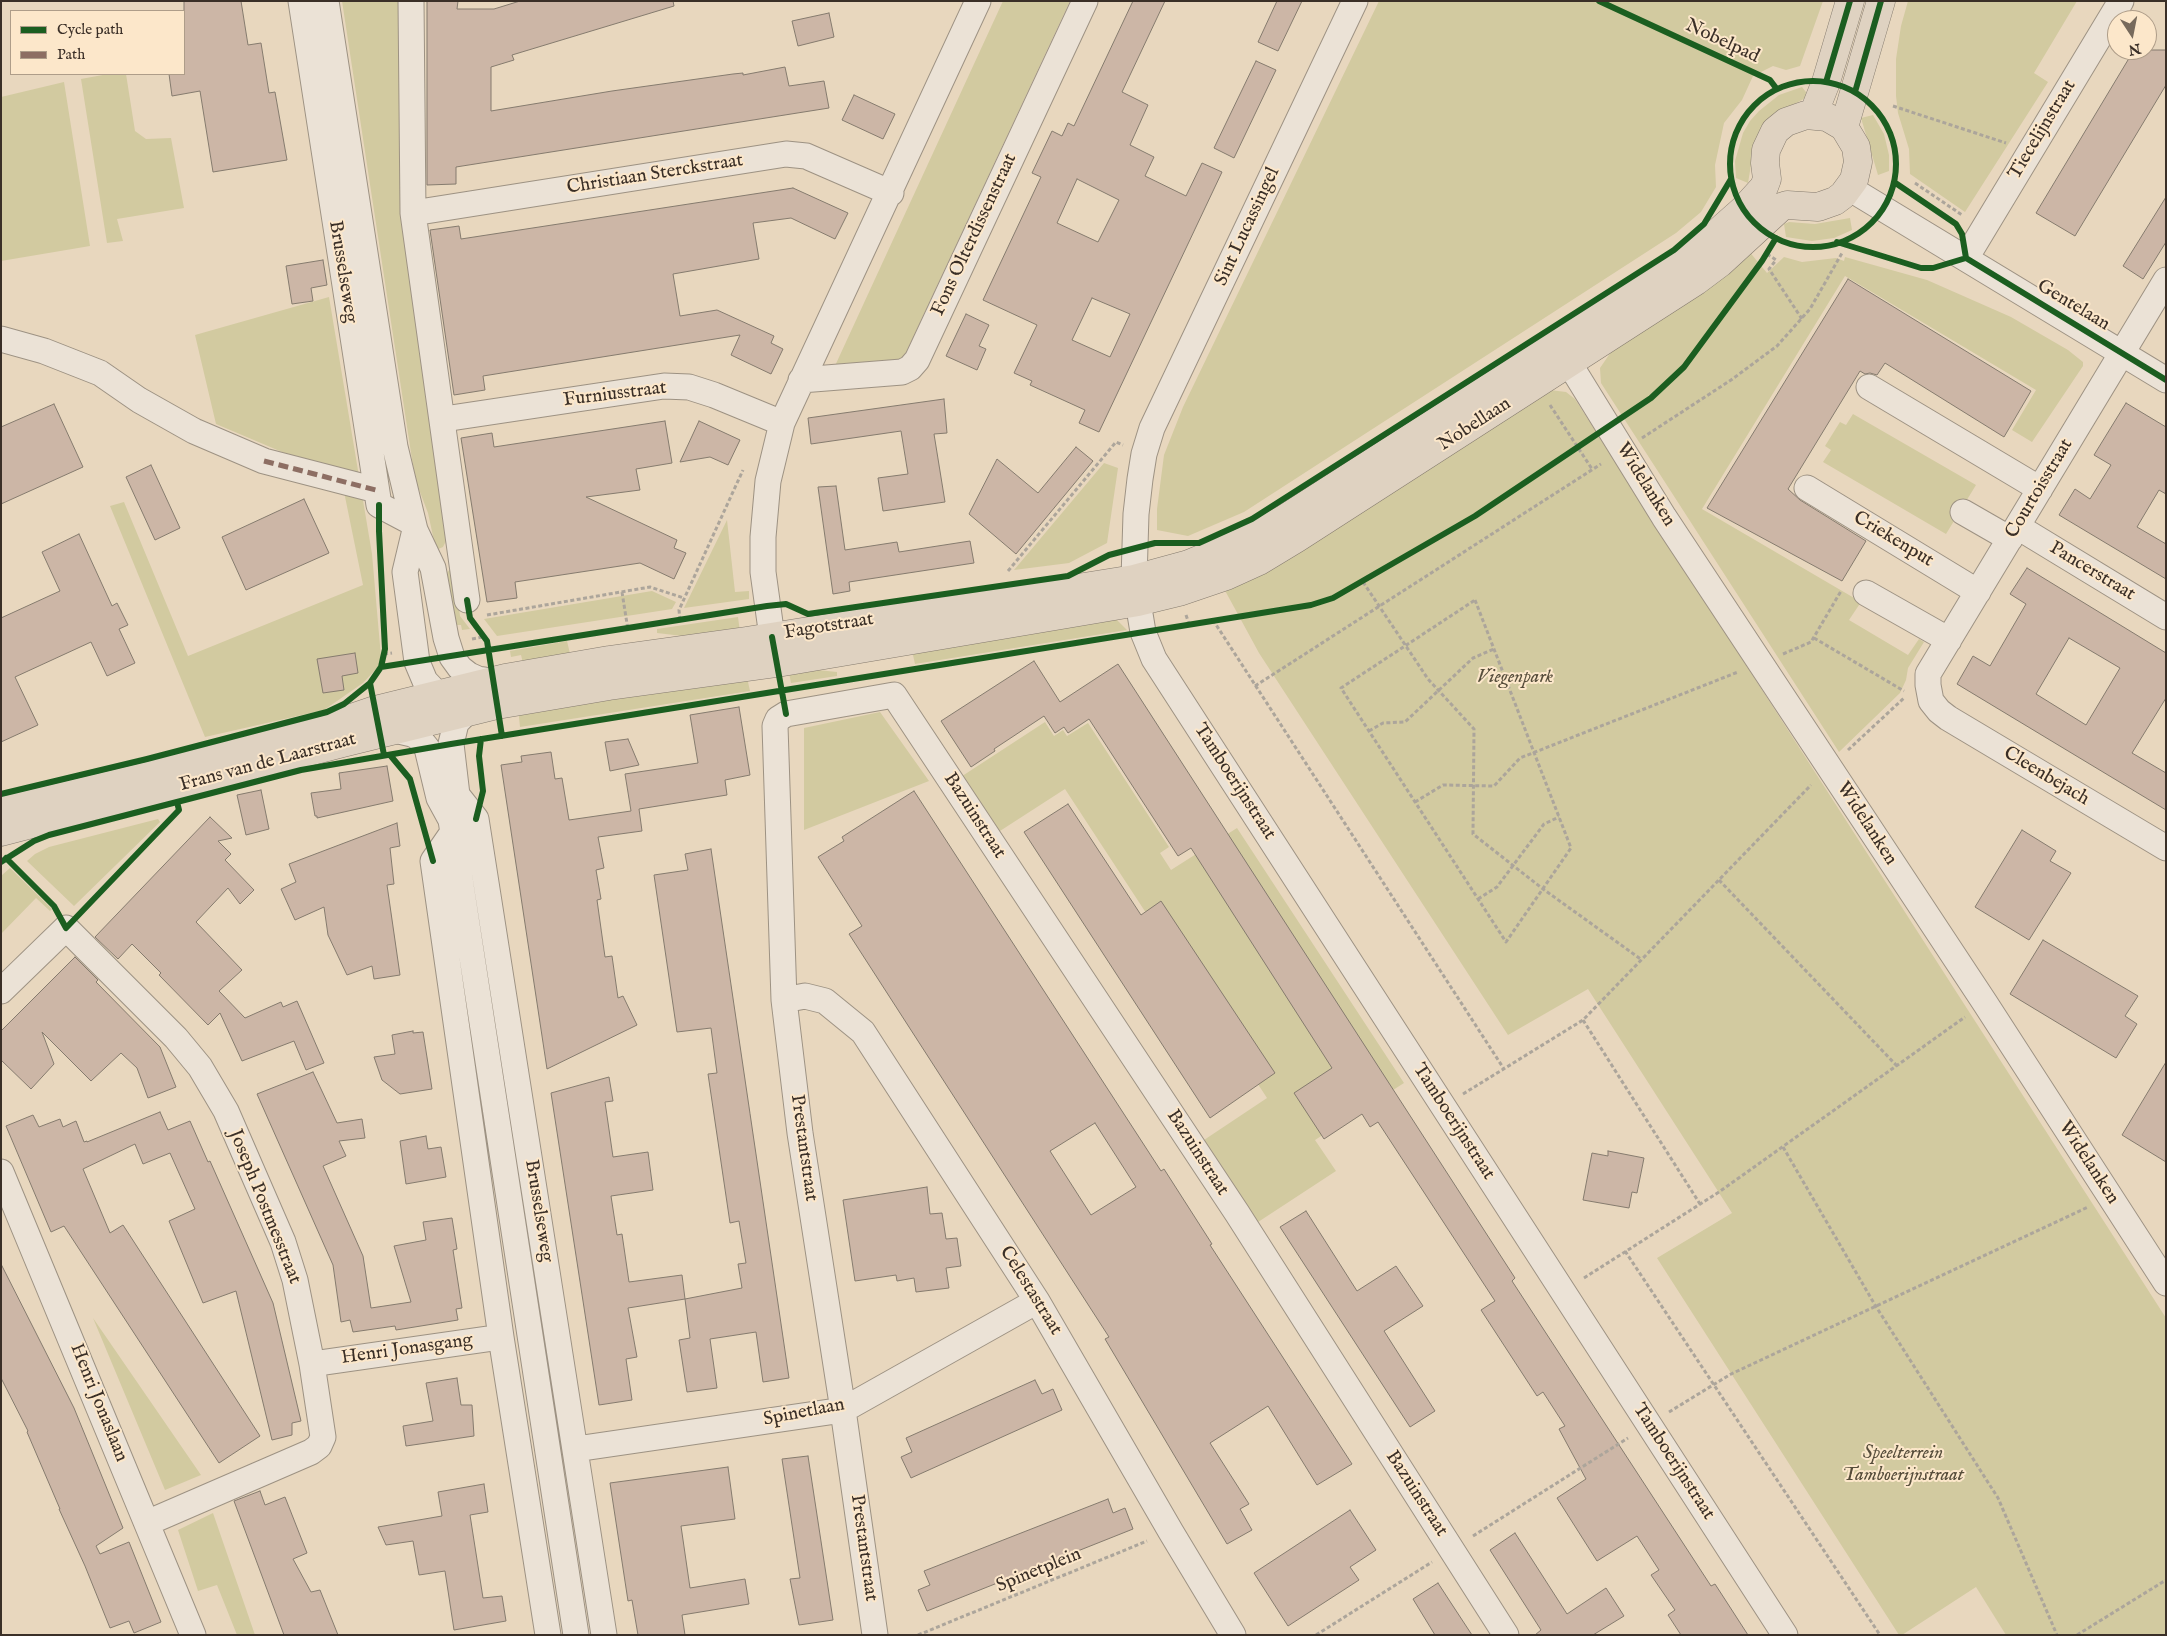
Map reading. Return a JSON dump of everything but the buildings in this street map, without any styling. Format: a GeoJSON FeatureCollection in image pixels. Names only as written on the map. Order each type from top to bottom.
{"type":"FeatureCollection","features":[{"type":"Feature","properties":{"kind":"main road"},"geometry":{"type":"LineString","coordinates":[[1849,188],[1857,170],[1857,155],[1853,141],[1844,127],[1827,117],[1813,115],[1826,82],[1850,1]]}},
{"type":"Feature","properties":{"kind":"main road"},"geometry":{"type":"LineString","coordinates":[[1844,127],[1882,1]]}},
{"type":"Feature","properties":{"kind":"main road","name":"Nobellaan"},"geometry":{"type":"LineString","coordinates":[[1136,590],[1172,570],[1215,554],[1277,523],[1683,263],[1744,209],[1761,190],[1766,182],[1765,156],[1771,137],[1786,122],[1799,116],[1813,115]]}},
{"type":"Feature","properties":{"kind":"main road","name":"Nobellaan"},"geometry":{"type":"LineString","coordinates":[[1136,590],[1201,585],[1259,561],[1414,465],[1696,281],[1768,232],[1780,207],[1787,205],[1809,208],[1827,205],[1843,196],[1849,188]]}},
{"type":"Feature","properties":{"kind":"main road","name":"Fagotstraat"},"geometry":{"type":"LineString","coordinates":[[437,695],[492,681],[608,660],[772,636],[1136,590]]}},
{"type":"Feature","properties":{"kind":"main road","name":"Fagotstraat"},"geometry":{"type":"LineString","coordinates":[[467,712],[609,686],[777,663],[1136,590]]}},
{"type":"Feature","properties":{"kind":"main road","name":"Frans van de Laarstraat"},"geometry":{"type":"LineString","coordinates":[[394,718],[437,695]]}},
{"type":"Feature","properties":{"kind":"main road","name":"Frans van de Laarstraat"},"geometry":{"type":"LineString","coordinates":[[154,784],[394,718],[467,712]]}},
{"type":"Feature","properties":{"kind":"main road"},"geometry":{"type":"LineString","coordinates":[[1,811],[154,784]]}},
{"type":"Feature","properties":{"kind":"main road"},"geometry":{"type":"LineString","coordinates":[[1,832],[154,784]]}},
{"type":"Feature","properties":{"kind":"street","name":"Brusselseweg"},"geometry":{"type":"LineString","coordinates":[[300,1],[379,505],[414,526]]}},
{"type":"Feature","properties":{"kind":"street","name":"Brusselseweg"},"geometry":{"type":"LineString","coordinates":[[326,1],[395,447],[414,526],[434,568],[446,638],[452,657],[460,668],[469,674],[478,679],[492,681]]}},
{"type":"Feature","properties":{"kind":"street"},"geometry":{"type":"LineString","coordinates":[[411,1],[414,213],[444,419],[458,543],[469,609]]}},
{"type":"Feature","properties":{"kind":"street"},"geometry":{"type":"LineString","coordinates":[[772,636],[763,572],[763,537],[768,481],[782,423],[891,193],[978,1]]}},
{"type":"Feature","properties":{"kind":"street","name":"Fons Olterdissenstraat"},"geometry":{"type":"LineString","coordinates":[[801,380],[902,372],[910,368],[917,360],[1085,1]]}},
{"type":"Feature","properties":{"kind":"street","name":"Sint Lucassingel"},"geometry":{"type":"LineString","coordinates":[[1136,590],[1136,514],[1144,454],[1152,428],[1355,1]]}},
{"type":"Feature","properties":{"kind":"street","name":"Tiecelijnstraat"},"geometry":{"type":"LineString","coordinates":[[1966,258],[2121,1]]}},
{"type":"Feature","properties":{"kind":"street","name":"Christiaan Sterckstraat"},"geometry":{"type":"LineString","coordinates":[[414,213],[786,154],[806,156],[891,193]]}},
{"type":"Feature","properties":{"kind":"street","name":"Gentelaan"},"geometry":{"type":"LineString","coordinates":[[1849,188],[2166,380]]}},
{"type":"Feature","properties":{"kind":"street","name":"Courtoisstraat"},"geometry":{"type":"LineString","coordinates":[[1931,701],[1928,674],[2166,280]]}},
{"type":"Feature","properties":{"kind":"street"},"geometry":{"type":"LineString","coordinates":[[1,339],[44,350],[100,373],[139,400],[194,431],[264,461],[376,490]]}},
{"type":"Feature","properties":{"kind":"street","name":"Widelanken"},"geometry":{"type":"LineString","coordinates":[[1569,363],[1664,517],[1985,1003],[2166,1283]]}},
{"type":"Feature","properties":{"kind":"street","name":"Furniusstraat"},"geometry":{"type":"LineString","coordinates":[[444,419],[664,386],[689,387],[782,423]]}},
{"type":"Feature","properties":{"kind":"street"},"geometry":{"type":"LineString","coordinates":[[1869,387],[2040,489]]}},
{"type":"Feature","properties":{"kind":"street","name":"Criekenput"},"geometry":{"type":"LineString","coordinates":[[1807,488],[1978,592]]}},
{"type":"Feature","properties":{"kind":"street","name":"Pancerstraat"},"geometry":{"type":"LineString","coordinates":[[1963,512],[2014,533],[2166,617]]}},
{"type":"Feature","properties":{"kind":"street","name":"Brusselseweg"},"geometry":{"type":"LineString","coordinates":[[414,526],[405,572],[417,662],[424,681],[437,695],[450,707],[467,712],[456,724],[451,744],[457,795],[452,826],[433,861],[502,1337],[548,1635]]}},
{"type":"Feature","properties":{"kind":"street"},"geometry":{"type":"LineString","coordinates":[[405,572],[434,568],[458,543]]}},
{"type":"Feature","properties":{"kind":"street","name":"Tamboerijnstraat"},"geometry":{"type":"LineString","coordinates":[[1136,590],[1143,632],[1154,659],[1785,1635]]}},
{"type":"Feature","properties":{"kind":"street"},"geometry":{"type":"LineString","coordinates":[[1866,594],[1949,640]]}},
{"type":"Feature","properties":{"kind":"street","name":"Brusselseweg"},"geometry":{"type":"LineString","coordinates":[[417,662],[416,673],[411,686],[394,718],[418,737],[427,748],[439,798],[452,826],[576,1635]]}},
{"type":"Feature","properties":{"kind":"street","name":"Bazuinstraat"},"geometry":{"type":"LineString","coordinates":[[786,714],[894,695],[1232,1205],[1506,1635]]}},
{"type":"Feature","properties":{"kind":"street","name":"Cleenbejach"},"geometry":{"type":"LineString","coordinates":[[1931,701],[1948,718],[2166,848]]}},
{"type":"Feature","properties":{"kind":"street","name":"Prestantstraat"},"geometry":{"type":"LineString","coordinates":[[786,714],[778,719],[775,726],[784,1000],[800,1134],[843,1410],[875,1635]]}},
{"type":"Feature","properties":{"kind":"street","name":"Brusselseweg"},"geometry":{"type":"LineString","coordinates":[[457,795],[476,819],[604,1635]]}},
{"type":"Feature","properties":{"kind":"street","name":"Joseph Postmesstraat"},"geometry":{"type":"LineString","coordinates":[[1,991],[66,928],[176,1038],[200,1067],[226,1111],[283,1242],[295,1280],[312,1364],[323,1437],[319,1446],[311,1452],[147,1523]]}},
{"type":"Feature","properties":{"kind":"street","name":"Celestastraat"},"geometry":{"type":"LineString","coordinates":[[784,1000],[805,996],[825,1001],[863,1032],[1037,1301],[1233,1635]]}},
{"type":"Feature","properties":{"kind":"street","name":"Henri Jonaslaan"},"geometry":{"type":"LineString","coordinates":[[1,1172],[192,1635]]}},
{"type":"Feature","properties":{"kind":"street","name":"Spinetlaan"},"geometry":{"type":"LineString","coordinates":[[576,1449],[843,1410],[1037,1301]]}},
{"type":"Feature","properties":{"kind":"street","name":"Henri Jonasgang"},"geometry":{"type":"LineString","coordinates":[[312,1364],[502,1337]]}},
{"type":"Feature","properties":{"kind":"path"},"geometry":{"type":"LineString","coordinates":[[1892,106],[2031,150]]}},
{"type":"Feature","properties":{"kind":"path"},"geometry":{"type":"LineString","coordinates":[[1915,183],[1983,229]]}},
{"type":"Feature","properties":{"kind":"path"},"geometry":{"type":"LineString","coordinates":[[1762,261],[1767,254],[1768,232]]}},
{"type":"Feature","properties":{"kind":"path"},"geometry":{"type":"LineString","coordinates":[[1767,254],[1776,260],[1769,269],[1802,320]]}},
{"type":"Feature","properties":{"kind":"path"},"geometry":{"type":"LineString","coordinates":[[1537,384],[1592,469]]}},
{"type":"Feature","properties":{"kind":"path"},"geometry":{"type":"LineString","coordinates":[[1570,453],[1609,428]]}},
{"type":"Feature","properties":{"kind":"path"},"geometry":{"type":"LineString","coordinates":[[1008,578],[1007,573],[1116,442],[1144,454]]}},
{"type":"Feature","properties":{"kind":"path"},"geometry":{"type":"LineString","coordinates":[[680,620],[679,610],[684,598],[745,465]]}},
{"type":"Feature","properties":{"kind":"path"},"geometry":{"type":"LineString","coordinates":[[1356,586],[1372,577]]}},
{"type":"Feature","properties":{"kind":"path"},"geometry":{"type":"LineString","coordinates":[[1363,582],[1404,646],[1438,690],[1474,730],[1472,834],[1543,889],[1642,960]]}},
{"type":"Feature","properties":{"kind":"path"},"geometry":{"type":"LineString","coordinates":[[1415,802],[1443,785],[1494,786],[1520,758],[1811,642],[1846,582],[1866,594]]}},
{"type":"Feature","properties":{"kind":"path"},"geometry":{"type":"LineString","coordinates":[[487,641],[469,609],[622,592],[650,587],[684,598]]}},
{"type":"Feature","properties":{"kind":"path"},"geometry":{"type":"LineString","coordinates":[[622,592],[629,636]]}},
{"type":"Feature","properties":{"kind":"path"},"geometry":{"type":"LineString","coordinates":[[1475,600],[1571,848],[1506,942],[1341,688],[1404,646],[1475,600]]}},
{"type":"Feature","properties":{"kind":"path"},"geometry":{"type":"LineString","coordinates":[[1255,686],[1379,607]]}},
{"type":"Feature","properties":{"kind":"path"},"geometry":{"type":"LineString","coordinates":[[671,621],[689,618]]}},
{"type":"Feature","properties":{"kind":"path"},"geometry":{"type":"LineString","coordinates":[[1223,619],[1210,621],[1255,686],[1504,1069]]}},
{"type":"Feature","properties":{"kind":"path"},"geometry":{"type":"LineString","coordinates":[[1143,632],[1195,623]]}},
{"type":"Feature","properties":{"kind":"path"},"geometry":{"type":"LineString","coordinates":[[618,630],[636,627]]}},
{"type":"Feature","properties":{"kind":"path"},"geometry":{"type":"LineString","coordinates":[[1443,1106],[1583,1020],[1829,767],[1908,694],[1814,638]]}},
{"type":"Feature","properties":{"kind":"path"},"geometry":{"type":"LineString","coordinates":[[382,661],[385,649]]}},
{"type":"Feature","properties":{"kind":"path"},"geometry":{"type":"LineString","coordinates":[[1369,731],[1382,723],[1405,722],[1473,658],[1494,649]]}},
{"type":"Feature","properties":{"kind":"path"},"geometry":{"type":"LineString","coordinates":[[1478,899],[1497,887],[1544,824],[1559,817]]}},
{"type":"Feature","properties":{"kind":"path"},"geometry":{"type":"LineString","coordinates":[[1719,880],[1897,1066]]}},
{"type":"Feature","properties":{"kind":"path"},"geometry":{"type":"LineString","coordinates":[[1563,1292],[1700,1204],[1985,1003]]}},
{"type":"Feature","properties":{"kind":"path"},"geometry":{"type":"LineString","coordinates":[[1583,1020],[1700,1204]]}},
{"type":"Feature","properties":{"kind":"path"},"geometry":{"type":"LineString","coordinates":[[1783,1147],[1875,1305],[1998,1498],[2057,1635]]}},
{"type":"Feature","properties":{"kind":"path"},"geometry":{"type":"LineString","coordinates":[[1316,1635],[1730,1374],[2110,1197]]}},
{"type":"Feature","properties":{"kind":"path"},"geometry":{"type":"LineString","coordinates":[[1626,1251],[1712,1385],[1880,1635]]}},
{"type":"Feature","properties":{"kind":"path"},"geometry":{"type":"LineString","coordinates":[[2077,1635],[2166,1580]]}},
{"type":"Feature","properties":{"kind":"green space"},"geometry":{"type":"Polygon","coordinates":[[[342,1],[404,1],[447,539],[443,547],[436,550],[428,513],[415,479],[342,1]]]}},
{"type":"Feature","properties":{"kind":"green space"},"geometry":{"type":"Polygon","coordinates":[[[1003,1],[1070,1],[901,363],[834,368],[1003,1]]]}},
{"type":"Feature","properties":{"kind":"green space"},"geometry":{"type":"Polygon","coordinates":[[[1379,1],[1823,1],[1800,66],[1786,70],[1773,66],[1753,76],[1742,100],[1724,123],[1715,165],[1716,187],[1701,212],[1676,233],[1244,512],[1188,536],[1157,530],[1157,509],[1164,455],[1183,407],[1379,1]]]}},
{"type":"Feature","properties":{"kind":"green space"},"geometry":{"type":"Polygon","coordinates":[[[1908,1],[2077,1],[2034,73],[2048,82],[1965,212],[1910,174],[1909,149],[1898,113],[1896,96],[1896,59],[1901,26],[1908,1]]]}},
{"type":"Feature","properties":{"kind":"green space"},"geometry":{"type":"Polygon","coordinates":[[[103,75],[126,75],[135,131],[146,139],[171,138],[184,208],[117,219],[123,241],[107,243],[81,79],[103,75]]]}},
{"type":"Feature","properties":{"kind":"green space"},"geometry":{"type":"Polygon","coordinates":[[[64,82],[90,246],[1,261],[1,97],[64,82]]]}},
{"type":"Feature","properties":{"kind":"green space"},"geometry":{"type":"Polygon","coordinates":[[[1802,87],[1809,96],[1780,112],[1754,147],[1748,183],[1736,178],[1735,161],[1743,133],[1750,121],[1779,95],[1802,87]]]}},
{"type":"Feature","properties":{"kind":"green space"},"geometry":{"type":"Polygon","coordinates":[[[1873,115],[1884,134],[1889,155],[1889,171],[1878,175],[1861,118],[1873,115]]]}},
{"type":"Feature","properties":{"kind":"green space"},"geometry":{"type":"Polygon","coordinates":[[[1850,218],[1852,230],[1834,238],[1812,241],[1786,237],[1784,224],[1789,222],[1815,224],[1850,218]]]}},
{"type":"Feature","properties":{"kind":"green space"},"geometry":{"type":"Polygon","coordinates":[[[1748,250],[1767,273],[1784,257],[1802,262],[1836,258],[1844,261],[1845,257],[1927,280],[2011,317],[2068,350],[2083,362],[2083,366],[2032,442],[2012,430],[2036,390],[1845,276],[1702,509],[1861,602],[1849,620],[1908,655],[1919,639],[1924,642],[1908,668],[1906,680],[1900,693],[1839,752],[1601,383],[1600,368],[1613,349],[1748,250]]]}},
{"type":"Feature","properties":{"kind":"green space"},"geometry":{"type":"Polygon","coordinates":[[[329,297],[372,554],[381,657],[378,667],[363,683],[324,710],[205,737],[110,506],[124,502],[188,656],[363,585],[341,477],[216,424],[195,335],[329,297]]]}},
{"type":"Feature","properties":{"kind":"green space","name":"Viegenpark"},"geometry":{"type":"Polygon","coordinates":[[[1550,390],[1566,392],[1575,399],[2166,1318],[2166,1635],[2006,1635],[1976,1587],[1902,1635],[1899,1635],[1657,1258],[1732,1213],[1588,989],[1508,1035],[1259,653],[1222,585],[1550,390]]]}},
{"type":"Feature","properties":{"kind":"green space"},"geometry":{"type":"Polygon","coordinates":[[[1853,414],[1976,485],[1946,534],[1823,462],[1831,450],[1825,446],[1840,422],[1846,425],[1853,414]]]}},
{"type":"Feature","properties":{"kind":"green space"},"geometry":{"type":"Polygon","coordinates":[[[1104,463],[1118,468],[1107,543],[1069,563],[1014,570],[1104,463]]]}},
{"type":"Feature","properties":{"kind":"green space"},"geometry":{"type":"Polygon","coordinates":[[[727,520],[735,592],[749,591],[749,599],[684,608],[727,520]]]}},
{"type":"Feature","properties":{"kind":"green space"},"geometry":{"type":"Polygon","coordinates":[[[451,568],[454,572],[460,616],[470,629],[462,630],[461,625],[453,625],[444,576],[451,568]]]}},
{"type":"Feature","properties":{"kind":"green space"},"geometry":{"type":"Polygon","coordinates":[[[652,591],[676,602],[672,609],[497,636],[484,619],[652,591]]]}},
{"type":"Feature","properties":{"kind":"green space"},"geometry":{"type":"Polygon","coordinates":[[[738,617],[740,632],[708,639],[657,633],[657,629],[738,617]]]}},
{"type":"Feature","properties":{"kind":"green space"},"geometry":{"type":"Polygon","coordinates":[[[1116,619],[1127,630],[915,664],[913,655],[927,645],[1116,619]]]}},
{"type":"Feature","properties":{"kind":"green space"},"geometry":{"type":"Polygon","coordinates":[[[567,641],[571,658],[524,667],[521,655],[511,657],[510,651],[567,641]]]}},
{"type":"Feature","properties":{"kind":"green space"},"geometry":{"type":"Polygon","coordinates":[[[788,667],[837,672],[837,676],[791,683],[788,667]]]}},
{"type":"Feature","properties":{"kind":"green space"},"geometry":{"type":"Polygon","coordinates":[[[746,673],[750,691],[520,727],[518,708],[746,673]]]}},
{"type":"Feature","properties":{"kind":"green space"},"geometry":{"type":"Polygon","coordinates":[[[880,712],[929,781],[804,830],[804,728],[880,712]]]}},
{"type":"Feature","properties":{"kind":"green space"},"geometry":{"type":"Polygon","coordinates":[[[1045,722],[1054,736],[1063,730],[1067,736],[1088,723],[1169,847],[1160,853],[1171,870],[1237,828],[1404,1083],[1315,1140],[1336,1171],[1252,1226],[1198,1144],[1267,1098],[1065,789],[986,840],[950,784],[1045,722]]]}},
{"type":"Feature","properties":{"kind":"green space"},"geometry":{"type":"Polygon","coordinates":[[[158,819],[160,822],[74,906],[27,861],[35,854],[49,847],[158,819]]]}},
{"type":"Feature","properties":{"kind":"green space"},"geometry":{"type":"Polygon","coordinates":[[[10,868],[52,909],[50,911],[36,898],[1,934],[1,876],[10,868]]]}},
{"type":"Feature","properties":{"kind":"green space"},"geometry":{"type":"Polygon","coordinates":[[[93,1318],[201,1475],[165,1490],[93,1318]]]}},
{"type":"Feature","properties":{"kind":"green space"},"geometry":{"type":"Polygon","coordinates":[[[213,1513],[255,1635],[237,1635],[217,1585],[198,1591],[178,1530],[213,1513]]]}},
{"type":"Feature","properties":{"kind":"marked path"},"geometry":{"type":"LineString","coordinates":[[264,461],[376,490]]}},
{"type":"Feature","properties":{"kind":"cycle path","name":"Nobelpad"},"geometry":{"type":"LineString","coordinates":[[1599,1],[1770,80],[1776,88]]}},
{"type":"Feature","properties":{"kind":"cycle path"},"geometry":{"type":"LineString","coordinates":[[1826,82],[1850,1]]}},
{"type":"Feature","properties":{"kind":"cycle path"},"geometry":{"type":"LineString","coordinates":[[1855,92],[1881,1]]}},
{"type":"Feature","properties":{"kind":"cycle path"},"geometry":{"type":"LineString","coordinates":[[1813,81],[1837,85],[1852,91],[1877,112],[1886,125],[1892,140],[1896,164],[1892,188],[1886,203],[1865,228],[1852,237],[1837,243],[1813,247],[1789,243],[1774,237],[1749,216],[1740,203],[1734,188],[1730,164],[1734,140],[1740,125],[1761,100],[1774,91],[1789,85],[1813,81]]}},
{"type":"Feature","properties":{"kind":"cycle path"},"geometry":{"type":"LineString","coordinates":[[381,667],[767,606],[786,604],[808,614],[1068,576],[1109,555],[1155,543],[1199,543],[1252,519],[1674,250],[1704,224],[1731,179]]}},
{"type":"Feature","properties":{"kind":"cycle path"},"geometry":{"type":"LineString","coordinates":[[1894,182],[1956,224],[1962,234],[1966,258]]}},
{"type":"Feature","properties":{"kind":"cycle path"},"geometry":{"type":"LineString","coordinates":[[1,862],[34,841],[49,835],[301,770],[1311,605],[1333,598],[1475,516],[1651,398],[1684,367],[1762,261],[1776,238]]}},
{"type":"Feature","properties":{"kind":"cycle path"},"geometry":{"type":"LineString","coordinates":[[1837,242],[1921,268],[1933,268],[1966,258]]}},
{"type":"Feature","properties":{"kind":"cycle path"},"geometry":{"type":"LineString","coordinates":[[1966,258],[2166,380]]}},
{"type":"Feature","properties":{"kind":"cycle path"},"geometry":{"type":"LineString","coordinates":[[1,794],[147,759],[327,712],[344,704],[370,683],[381,667],[385,649],[379,505]]}},
{"type":"Feature","properties":{"kind":"cycle path"},"geometry":{"type":"LineString","coordinates":[[467,600],[470,618],[487,641],[502,736]]}},
{"type":"Feature","properties":{"kind":"cycle path"},"geometry":{"type":"LineString","coordinates":[[772,637],[786,714]]}},
{"type":"Feature","properties":{"kind":"cycle path"},"geometry":{"type":"LineString","coordinates":[[370,683],[384,755]]}},
{"type":"Feature","properties":{"kind":"cycle path"},"geometry":{"type":"LineString","coordinates":[[476,819],[483,791],[479,756],[481,739]]}},
{"type":"Feature","properties":{"kind":"cycle path"},"geometry":{"type":"LineString","coordinates":[[390,755],[410,779],[433,861]]}},
{"type":"Feature","properties":{"kind":"cycle path"},"geometry":{"type":"LineString","coordinates":[[6,858],[54,906],[66,928],[179,810],[177,802]]}},
{"type":"Feature","properties":{"kind":"park label","name":"Speelterrein Tamboerijnstraat"},"geometry":{"type":"Point","coordinates":[1903,1465]}}]}
